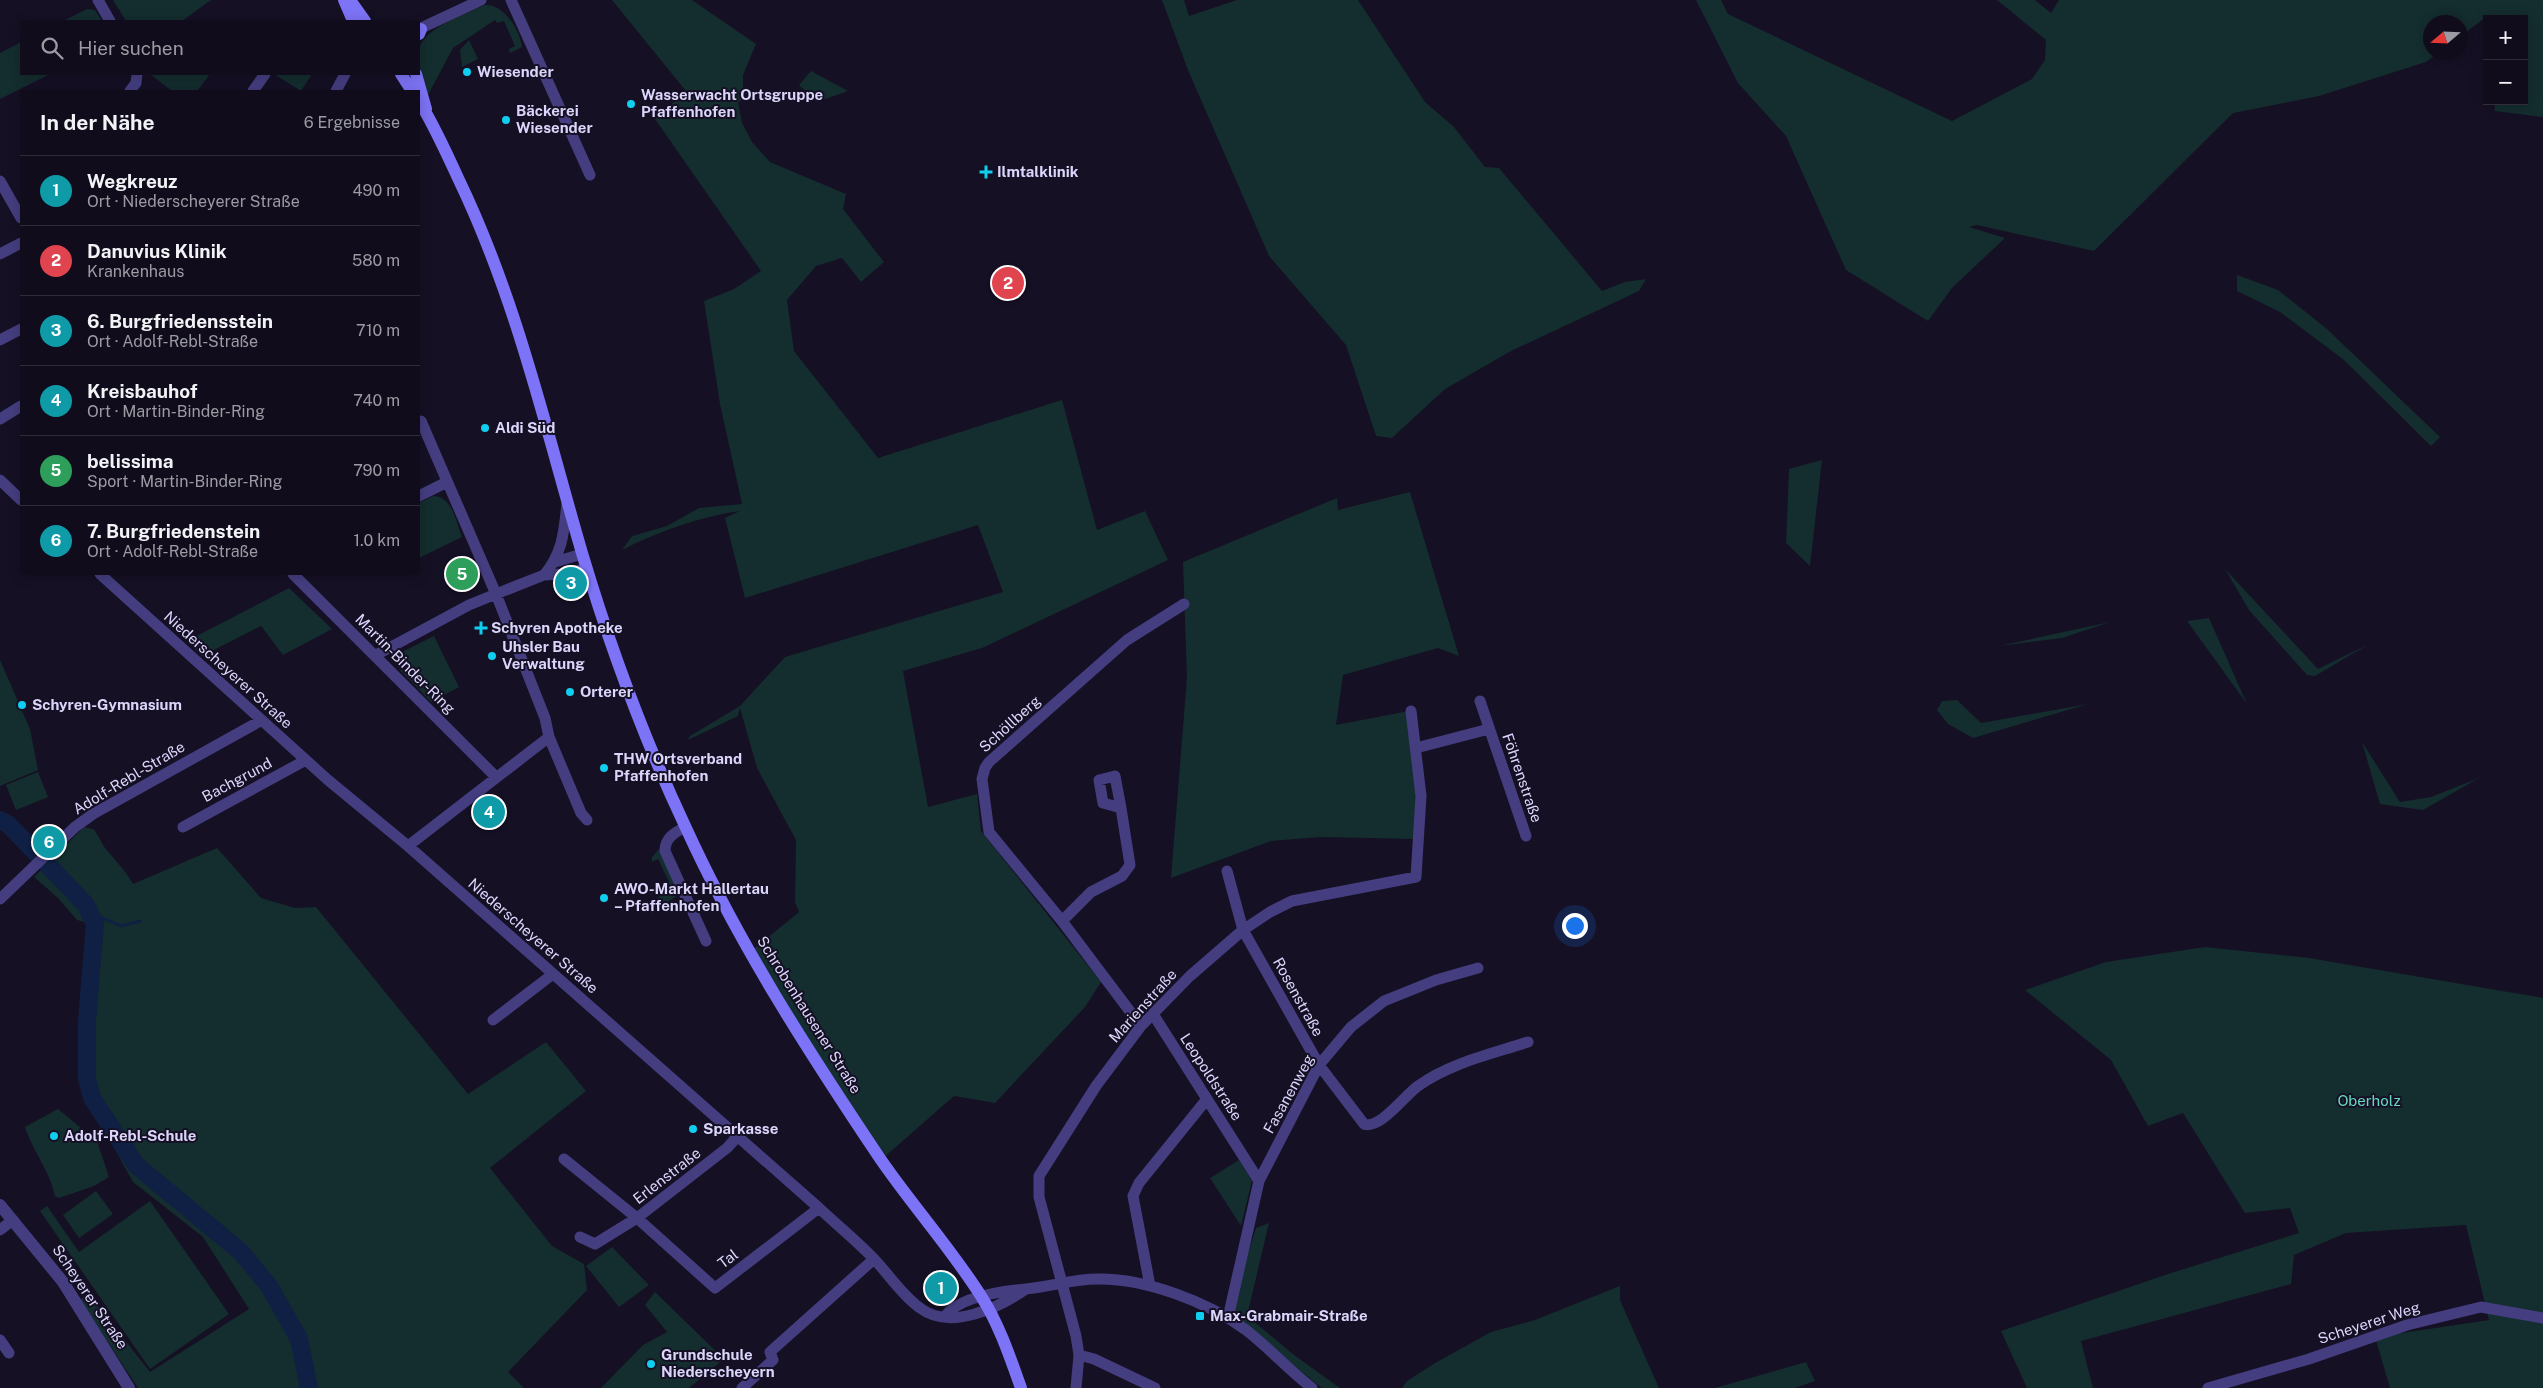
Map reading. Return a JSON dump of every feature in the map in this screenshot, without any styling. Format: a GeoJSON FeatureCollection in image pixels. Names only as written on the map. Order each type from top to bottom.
{"type":"FeatureCollection","features":[{"type":"Feature","properties":{"kind":"main road"},"geometry":{"type":"LineString","coordinates":[[344,0],[353,20]]}},
{"type":"Feature","properties":{"kind":"main road"},"geometry":{"type":"LineString","coordinates":[[350,0],[365,20]]}},
{"type":"Feature","properties":{"kind":"main road"},"geometry":{"type":"LineString","coordinates":[[402,75],[411,90]]}},
{"type":"Feature","properties":{"kind":"main road"},"geometry":{"type":"LineString","coordinates":[[416,75],[427,114]]}},
{"type":"Feature","properties":{"kind":"main road","name":"Schrobenhausener Straße"},"geometry":{"type":"LineString","coordinates":[[420,103],[468,198],[498,268],[523,340],[582,554],[624,682],[685,827],[736,926],[781,1005],[881,1160],[981,1296],[1004,1342],[1021,1388]]}},
{"type":"Feature","properties":{"kind":"street"},"geometry":{"type":"LineString","coordinates":[[98,0],[109,20]]}},
{"type":"Feature","properties":{"kind":"street"},"geometry":{"type":"LineString","coordinates":[[420,30],[481,0]]}},
{"type":"Feature","properties":{"kind":"street"},"geometry":{"type":"LineString","coordinates":[[511,0],[590,175]]}},
{"type":"Feature","properties":{"kind":"street"},"geometry":{"type":"LineString","coordinates":[[131,90],[136,83],[137,75]]}},
{"type":"Feature","properties":{"kind":"street"},"geometry":{"type":"LineString","coordinates":[[254,90],[264,75]]}},
{"type":"Feature","properties":{"kind":"street"},"geometry":{"type":"LineString","coordinates":[[337,90],[346,75]]}},
{"type":"Feature","properties":{"kind":"street"},"geometry":{"type":"LineString","coordinates":[[0,181],[20,216]]}},
{"type":"Feature","properties":{"kind":"street"},"geometry":{"type":"LineString","coordinates":[[0,254],[20,244]]}},
{"type":"Feature","properties":{"kind":"street"},"geometry":{"type":"LineString","coordinates":[[0,340],[20,330]]}},
{"type":"Feature","properties":{"kind":"street"},"geometry":{"type":"LineString","coordinates":[[0,419],[20,407]]}},
{"type":"Feature","properties":{"kind":"street"},"geometry":{"type":"LineString","coordinates":[[421,421],[496,594],[545,718],[549,736],[581,813],[587,820]]}},
{"type":"Feature","properties":{"kind":"street"},"geometry":{"type":"LineString","coordinates":[[0,480],[20,499]]}},
{"type":"Feature","properties":{"kind":"street"},"geometry":{"type":"LineString","coordinates":[[420,496],[447,482]]}},
{"type":"Feature","properties":{"kind":"street"},"geometry":{"type":"LineString","coordinates":[[544,575],[555,562],[562,538],[568,501]]}},
{"type":"Feature","properties":{"kind":"street"},"geometry":{"type":"LineString","coordinates":[[555,562],[582,554]]}},
{"type":"Feature","properties":{"kind":"street"},"geometry":{"type":"LineString","coordinates":[[376,655],[469,605],[544,575],[563,574],[587,568]]}},
{"type":"Feature","properties":{"kind":"street","name":"Niederscheyerer Straße"},"geometry":{"type":"LineString","coordinates":[[101,575],[306,760],[408,846],[819,1208],[874,1258],[900,1290],[921,1309],[932,1316],[945,1316],[952,1319],[988,1308]]}},
{"type":"Feature","properties":{"kind":"street","name":"Martin-Binder-Ring"},"geometry":{"type":"LineString","coordinates":[[294,575],[496,777]]}},
{"type":"Feature","properties":{"kind":"street","name":"Schöllberg"},"geometry":{"type":"LineString","coordinates":[[1141,1026],[1062,921],[990,832],[982,779],[984,768],[1067,691],[1127,640],[1184,604]]}},
{"type":"Feature","properties":{"kind":"street","name":"Föhrenstraße"},"geometry":{"type":"LineString","coordinates":[[1480,701],[1526,836]]}},
{"type":"Feature","properties":{"kind":"street"},"geometry":{"type":"LineString","coordinates":[[1411,710],[1416,748]]}},
{"type":"Feature","properties":{"kind":"street","name":"Adolf-Rebl-Straße"},"geometry":{"type":"LineString","coordinates":[[0,900],[75,827],[99,810],[262,720]]}},
{"type":"Feature","properties":{"kind":"street","name":"Föhrenstraße"},"geometry":{"type":"LineString","coordinates":[[1416,748],[1489,729]]}},
{"type":"Feature","properties":{"kind":"street"},"geometry":{"type":"LineString","coordinates":[[408,846],[549,736]]}},
{"type":"Feature","properties":{"kind":"street","name":"Marienstraße"},"geometry":{"type":"LineString","coordinates":[[1076,1388],[1079,1355],[1063,1282],[1039,1197],[1039,1176],[1096,1086],[1141,1026],[1190,976],[1244,930],[1270,912],[1292,901],[1416,877],[1421,796],[1416,748]]}},
{"type":"Feature","properties":{"kind":"street","name":"Bachgrund"},"geometry":{"type":"LineString","coordinates":[[182,827],[306,760]]}},
{"type":"Feature","properties":{"kind":"street"},"geometry":{"type":"LineString","coordinates":[[1062,921],[1091,892],[1128,872],[1130,865],[1121,808]]}},
{"type":"Feature","properties":{"kind":"street"},"geometry":{"type":"LineString","coordinates":[[685,827],[669,838],[665,844],[665,851],[706,941]]}},
{"type":"Feature","properties":{"kind":"street","name":"Rosenstraße"},"geometry":{"type":"LineString","coordinates":[[1227,871],[1244,930],[1320,1065],[1344,1100],[1366,1125],[1381,1121],[1413,1090],[1435,1076],[1463,1064],[1528,1042]]}},
{"type":"Feature","properties":{"kind":"street","name":"Fasanenweg"},"geometry":{"type":"LineString","coordinates":[[1228,1318],[1259,1181],[1320,1065],[1351,1027],[1384,1001],[1436,980],[1478,968]]}},
{"type":"Feature","properties":{"kind":"street"},"geometry":{"type":"LineString","coordinates":[[493,1020],[553,974]]}},
{"type":"Feature","properties":{"kind":"street","name":"Leopoldstraße"},"geometry":{"type":"LineString","coordinates":[[1152,1014],[1259,1181]]}},
{"type":"Feature","properties":{"kind":"street"},"geometry":{"type":"LineString","coordinates":[[1150,1286],[1134,1204],[1135,1190],[1207,1099]]}},
{"type":"Feature","properties":{"kind":"street","name":"Erlenstraße"},"geometry":{"type":"LineString","coordinates":[[636,1218],[727,1148],[737,1137]]}},
{"type":"Feature","properties":{"kind":"street","name":"Tal"},"geometry":{"type":"LineString","coordinates":[[564,1159],[636,1218],[715,1288],[819,1208]]}},
{"type":"Feature","properties":{"kind":"street","name":"Scheyerer Straße"},"geometry":{"type":"LineString","coordinates":[[0,1205],[64,1282],[129,1388]]}},
{"type":"Feature","properties":{"kind":"street"},"geometry":{"type":"LineString","coordinates":[[580,1237],[595,1244],[636,1218]]}},
{"type":"Feature","properties":{"kind":"street"},"geometry":{"type":"LineString","coordinates":[[0,1230],[12,1220]]}},
{"type":"Feature","properties":{"kind":"street"},"geometry":{"type":"LineString","coordinates":[[742,1388],[773,1360],[770,1352],[874,1258]]}},
{"type":"Feature","properties":{"kind":"street"},"geometry":{"type":"LineString","coordinates":[[945,1316],[950,1310],[981,1296],[1008,1289],[1026,1289],[1098,1278],[1150,1286],[1228,1318],[1248,1331],[1297,1383],[1312,1388]]}},
{"type":"Feature","properties":{"kind":"street"},"geometry":{"type":"LineString","coordinates":[[988,1308],[1026,1289]]}},
{"type":"Feature","properties":{"kind":"street","name":"Scheyerer Weg"},"geometry":{"type":"LineString","coordinates":[[2208,1388],[2310,1359],[2407,1325],[2481,1307],[2543,1318]]}},
{"type":"Feature","properties":{"kind":"street"},"geometry":{"type":"LineString","coordinates":[[0,1340],[9,1353]]}},
{"type":"Feature","properties":{"kind":"street"},"geometry":{"type":"LineString","coordinates":[[1079,1355],[1094,1358],[1156,1388]]}},
{"type":"Feature","properties":{"kind":"green space"},"geometry":{"type":"Polygon","coordinates":[[[113,0],[211,0],[183,20],[125,20],[113,0]]]}},
{"type":"Feature","properties":{"kind":"green space"},"geometry":{"type":"Polygon","coordinates":[[[612,0],[692,0],[756,44],[743,75],[743,100],[738,102],[742,123],[752,142],[770,162],[846,194],[843,209],[884,262],[861,282],[842,258],[816,266],[787,300],[794,351],[878,458],[1062,400],[1097,530],[1145,511],[1168,560],[982,648],[903,671],[928,807],[977,794],[981,831],[1101,982],[1085,1007],[995,1103],[954,1096],[881,1160],[750,952],[799,912],[795,902],[796,840],[757,768],[740,708],[738,716],[688,740],[690,736],[740,706],[785,657],[1003,592],[978,525],[745,598],[725,518],[740,511],[709,517],[680,526],[622,550],[632,536],[667,526],[699,508],[742,504],[720,404],[704,301],[734,289],[761,271],[655,119],[686,91],[612,0]]]}},
{"type":"Feature","properties":{"kind":"green space"},"geometry":{"type":"Polygon","coordinates":[[[1162,0],[1184,0],[1189,16],[1237,0],[1358,0],[1425,102],[1454,127],[1485,167],[1499,168],[1602,291],[1625,282],[1646,279],[1639,291],[1511,351],[1445,389],[1392,438],[1376,436],[1346,345],[1269,256],[1188,70],[1162,0]]]}},
{"type":"Feature","properties":{"kind":"green space"},"geometry":{"type":"Polygon","coordinates":[[[1696,0],[1721,0],[1728,14],[1952,121],[2032,79],[2045,60],[2046,40],[1997,0],[2035,0],[2051,13],[2059,0],[2543,0],[2543,117],[2495,111],[2494,105],[2528,105],[2528,15],[2483,15],[2483,19],[2468,31],[2468,15],[2423,15],[2423,60],[2429,60],[2426,62],[2319,96],[2233,113],[2094,251],[1977,225],[1969,227],[2005,238],[1952,288],[1928,321],[1846,270],[1786,136],[1738,83],[1696,0]]]}},
{"type":"Feature","properties":{"kind":"green space"},"geometry":{"type":"Polygon","coordinates":[[[485,5],[499,9],[510,19],[521,40],[522,47],[510,53],[509,49],[515,46],[504,21],[497,23],[495,20],[453,48],[428,95],[420,73],[420,47],[428,35],[446,22],[485,5]]]}},
{"type":"Feature","properties":{"kind":"green space"},"geometry":{"type":"Polygon","coordinates":[[[87,9],[95,10],[101,20],[65,20],[87,9]]]}},
{"type":"Feature","properties":{"kind":"green space"},"geometry":{"type":"Polygon","coordinates":[[[469,40],[478,59],[462,67],[460,50],[469,40]]]}},
{"type":"Feature","properties":{"kind":"green space"},"geometry":{"type":"Polygon","coordinates":[[[20,43],[20,75],[48,75],[0,99],[0,53],[20,43]]]}},
{"type":"Feature","properties":{"kind":"green space"},"geometry":{"type":"Polygon","coordinates":[[[811,71],[848,91],[817,102],[799,85],[811,71]]]}},
{"type":"Feature","properties":{"kind":"green space"},"geometry":{"type":"Polygon","coordinates":[[[151,75],[209,75],[198,90],[171,90],[151,75]]]}},
{"type":"Feature","properties":{"kind":"green space"},"geometry":{"type":"Polygon","coordinates":[[[276,75],[311,75],[302,90],[276,75]]]}},
{"type":"Feature","properties":{"kind":"green space"},"geometry":{"type":"Polygon","coordinates":[[[2237,275],[2278,290],[2327,329],[2440,437],[2431,446],[2344,360],[2280,312],[2237,291],[2237,275]]]}},
{"type":"Feature","properties":{"kind":"green space"},"geometry":{"type":"Polygon","coordinates":[[[1822,460],[1810,566],[1786,543],[1789,469],[1822,460]]]}},
{"type":"Feature","properties":{"kind":"green space"},"geometry":{"type":"Polygon","coordinates":[[[1410,492],[1459,656],[1438,648],[1343,675],[1336,725],[1409,711],[1414,745],[1417,839],[1321,837],[1271,841],[1171,878],[1187,677],[1183,562],[1337,498],[1338,510],[1410,492]]]}},
{"type":"Feature","properties":{"kind":"green space"},"geometry":{"type":"Polygon","coordinates":[[[433,496],[445,500],[455,517],[462,537],[420,558],[420,502],[433,496]]]}},
{"type":"Feature","properties":{"kind":"green space"},"geometry":{"type":"Polygon","coordinates":[[[2225,569],[2318,669],[2369,644],[2315,676],[2307,675],[2249,610],[2225,569]]]}},
{"type":"Feature","properties":{"kind":"green space"},"geometry":{"type":"Polygon","coordinates":[[[289,588],[332,629],[283,655],[261,626],[202,656],[187,641],[289,588]]]}},
{"type":"Feature","properties":{"kind":"green space"},"geometry":{"type":"Polygon","coordinates":[[[2209,618],[2247,704],[2187,621],[2209,618]]]}},
{"type":"Feature","properties":{"kind":"green space"},"geometry":{"type":"Polygon","coordinates":[[[2110,622],[2062,638],[1999,646],[2110,622]]]}},
{"type":"Feature","properties":{"kind":"green space"},"geometry":{"type":"Polygon","coordinates":[[[434,636],[459,687],[431,702],[400,670],[397,660],[404,651],[434,636]]]}},
{"type":"Feature","properties":{"kind":"green space"},"geometry":{"type":"Polygon","coordinates":[[[0,660],[30,729],[38,770],[0,786],[0,660]]]}},
{"type":"Feature","properties":{"kind":"green space"},"geometry":{"type":"Polygon","coordinates":[[[1957,700],[1981,723],[2088,704],[1973,738],[1948,724],[1937,710],[1942,701],[1957,700]]]}},
{"type":"Feature","properties":{"kind":"green space"},"geometry":{"type":"Polygon","coordinates":[[[2362,742],[2400,802],[2431,797],[2479,778],[2423,810],[2380,804],[2362,742]]]}},
{"type":"Feature","properties":{"kind":"green space"},"geometry":{"type":"Polygon","coordinates":[[[38,772],[48,797],[16,810],[6,785],[38,772]]]}},
{"type":"Feature","properties":{"kind":"green space"},"geometry":{"type":"Polygon","coordinates":[[[84,827],[95,831],[104,847],[124,870],[133,884],[217,848],[261,898],[295,908],[316,907],[468,1094],[546,1042],[586,1091],[490,1168],[552,1246],[584,1264],[587,1290],[508,1372],[524,1388],[138,1388],[80,1300],[88,1293],[150,1372],[249,1309],[203,1237],[133,1182],[84,1094],[89,923],[77,920],[58,898],[34,877],[84,827]]]}},
{"type":"Feature","properties":{"kind":"green space"},"geometry":{"type":"Polygon","coordinates":[[[660,848],[682,892],[651,914],[646,907],[665,892],[662,886],[669,882],[658,859],[652,862],[652,857],[660,848]]]}},
{"type":"Feature","properties":{"kind":"green space","name":"Oberholz"},"geometry":{"type":"Polygon","coordinates":[[[2205,947],[2309,958],[2543,998],[2543,1388],[2390,1388],[2375,1337],[2489,1320],[2466,1225],[2346,1233],[2294,1255],[2291,1284],[2081,1341],[2093,1388],[2027,1388],[2001,1331],[2168,1274],[2299,1233],[2290,1208],[2245,1213],[2183,1113],[2148,1126],[2111,1060],[2025,990],[2106,962],[2205,947]]]}},
{"type":"Feature","properties":{"kind":"green space"},"geometry":{"type":"Polygon","coordinates":[[[58,1109],[97,1141],[109,1177],[94,1186],[59,1198],[55,1196],[53,1187],[25,1127],[58,1109]]]}},
{"type":"Feature","properties":{"kind":"green space"},"geometry":{"type":"Polygon","coordinates":[[[1239,1160],[1252,1181],[1241,1226],[1210,1178],[1239,1160]]]}},
{"type":"Feature","properties":{"kind":"green space"},"geometry":{"type":"Polygon","coordinates":[[[96,1191],[113,1214],[79,1238],[63,1215],[96,1191]]]}},
{"type":"Feature","properties":{"kind":"green space"},"geometry":{"type":"Polygon","coordinates":[[[150,1201],[229,1314],[150,1369],[40,1211],[47,1206],[79,1252],[150,1201]]]}},
{"type":"Feature","properties":{"kind":"green space"},"geometry":{"type":"Polygon","coordinates":[[[1269,1223],[1247,1316],[1294,1355],[1340,1388],[1322,1388],[1233,1318],[1237,1287],[1256,1228],[1269,1223]]]}},
{"type":"Feature","properties":{"kind":"green space"},"geometry":{"type":"Polygon","coordinates":[[[612,1247],[649,1285],[619,1307],[586,1266],[612,1247]]]}},
{"type":"Feature","properties":{"kind":"green space"},"geometry":{"type":"Polygon","coordinates":[[[1620,1286],[1620,1300],[1659,1388],[1402,1388],[1407,1381],[1435,1363],[1491,1332],[1535,1320],[1620,1286]]]}},
{"type":"Feature","properties":{"kind":"green space"},"geometry":{"type":"Polygon","coordinates":[[[655,1292],[724,1359],[689,1388],[601,1388],[643,1345],[667,1332],[645,1305],[655,1292]]]}},
{"type":"Feature","properties":{"kind":"green space"},"geometry":{"type":"Polygon","coordinates":[[[1806,1362],[1815,1381],[1795,1388],[1715,1388],[1806,1362]]]}},
{"type":"Feature","properties":{"kind":"waterway"},"geometry":{"type":"LineString","coordinates":[[0,820],[8,824],[37,854]]}},
{"type":"Feature","properties":{"kind":"waterway"},"geometry":{"type":"LineString","coordinates":[[47,864],[86,905],[95,924],[87,1021],[87,1079],[92,1098],[136,1165],[241,1252],[269,1286],[299,1339],[309,1388]]}},
{"type":"Feature","properties":{"kind":"waterway"},"geometry":{"type":"LineString","coordinates":[[92,913],[121,926],[140,921]]}},
{"type":"Feature","properties":{"kind":"place","name":"Wiesender"},"geometry":{"type":"Point","coordinates":[467,72]}},
{"type":"Feature","properties":{"kind":"place","name":"Wasserwacht Ortsgruppe Pfaffenhofen"},"geometry":{"type":"Point","coordinates":[631,104]}},
{"type":"Feature","properties":{"kind":"place","name":"Bäckerei Wiesender"},"geometry":{"type":"Point","coordinates":[506,120]}},
{"type":"Feature","properties":{"kind":"place","name":"Ilmtalklinik"},"geometry":{"type":"Point","coordinates":[986,172]}},
{"type":"Feature","properties":{"kind":"place","name":"Danuvius Klinik"},"geometry":{"type":"Point","coordinates":[1008,283]}},
{"type":"Feature","properties":{"kind":"place","name":"Aldi Süd"},"geometry":{"type":"Point","coordinates":[485,428]}},
{"type":"Feature","properties":{"kind":"place","name":"belissima"},"geometry":{"type":"Point","coordinates":[462,574]}},
{"type":"Feature","properties":{"kind":"place","name":"6. Burgfriedensstein"},"geometry":{"type":"Point","coordinates":[571,583]}},
{"type":"Feature","properties":{"kind":"place","name":"Schyren Apotheke"},"geometry":{"type":"Point","coordinates":[481,628]}},
{"type":"Feature","properties":{"kind":"place","name":"Uhsler Bau Verwaltung"},"geometry":{"type":"Point","coordinates":[492,656]}},
{"type":"Feature","properties":{"kind":"place","name":"Orterer"},"geometry":{"type":"Point","coordinates":[570,692]}},
{"type":"Feature","properties":{"kind":"place","name":"Schyren-Gymnasium"},"geometry":{"type":"Point","coordinates":[22,705]}},
{"type":"Feature","properties":{"kind":"place","name":"THW Ortsverband Pfaffenhofen"},"geometry":{"type":"Point","coordinates":[604,768]}},
{"type":"Feature","properties":{"kind":"place","name":"Kreisbauhof"},"geometry":{"type":"Point","coordinates":[489,812]}},
{"type":"Feature","properties":{"kind":"place","name":"7. Burgfriedenstein"},"geometry":{"type":"Point","coordinates":[49,842]}},
{"type":"Feature","properties":{"kind":"place","name":"AWO-Markt Hallertau – Pfaffenhofen"},"geometry":{"type":"Point","coordinates":[604,898]}},
{"type":"Feature","properties":{"kind":"place","name":"Sparkasse"},"geometry":{"type":"Point","coordinates":[693,1129]}},
{"type":"Feature","properties":{"kind":"place","name":"Adolf-Rebl-Schule"},"geometry":{"type":"Point","coordinates":[54,1136]}},
{"type":"Feature","properties":{"kind":"place","name":"Wegkreuz"},"geometry":{"type":"Point","coordinates":[941,1288]}},
{"type":"Feature","properties":{"kind":"place","name":"Max-Grabmair-Straße"},"geometry":{"type":"Point","coordinates":[1200,1316]}},
{"type":"Feature","properties":{"kind":"place","name":"Grundschule Niederscheyern"},"geometry":{"type":"Point","coordinates":[651,1364]}}]}
